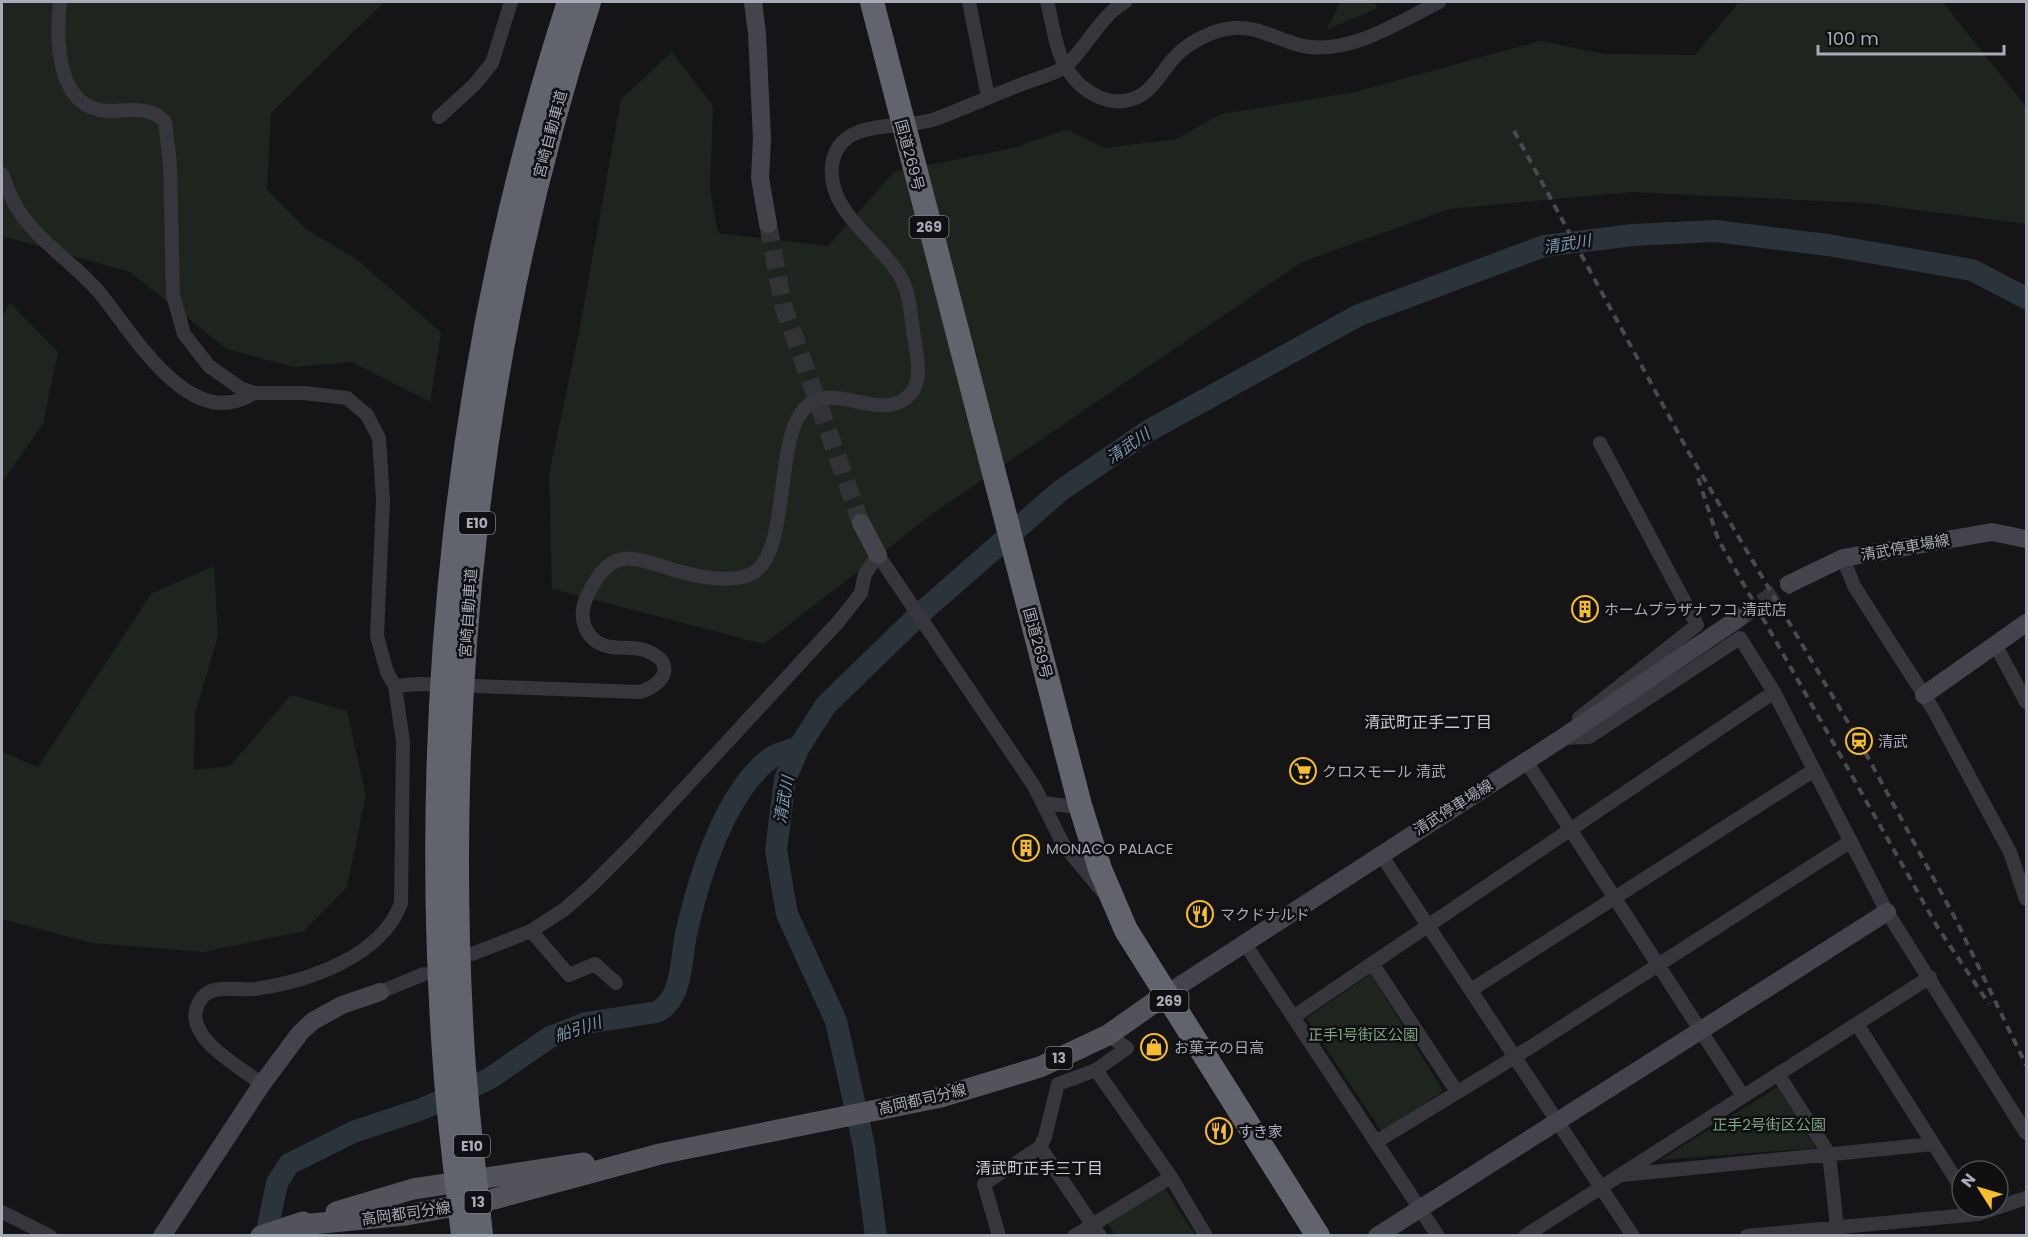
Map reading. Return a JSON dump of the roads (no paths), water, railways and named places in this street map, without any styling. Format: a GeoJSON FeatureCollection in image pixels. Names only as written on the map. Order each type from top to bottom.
{"type":"FeatureCollection","features":[{"type":"Feature","properties":{"kind":"highway","name":"宮崎自動車道"},"geometry":{"type":"LineString","coordinates":[[463,1236],[438,831],[442,706],[453,564],[472,408],[494,287],[521,166],[569,2]]}},
{"type":"Feature","properties":{"kind":"highway","name":"宮崎自動車道"},"geometry":{"type":"LineString","coordinates":[[481,1236],[454,1062],[461,706],[471,565],[491,411],[513,290],[540,170],[567,66],[589,2]]}},
{"type":"Feature","properties":{"kind":"highway","name":"国道269号"},"geometry":{"type":"LineString","coordinates":[[872,2],[1080,805],[1100,869],[1126,930],[1318,1236]]}},
{"type":"Feature","properties":{"kind":"main road","name":"高岡都司分線"},"geometry":{"type":"LineString","coordinates":[[261,1236],[413,1189],[500,1174],[660,1154],[941,1097],[1040,1067],[1108,1035],[1165,995]]}},
{"type":"Feature","properties":{"kind":"street"},"geometry":{"type":"LineString","coordinates":[[60,2],[61,57],[66,80],[73,94],[95,109],[148,111],[165,122],[171,163],[173,295],[184,334],[209,366],[240,388],[254,393],[339,396],[361,408],[375,425],[380,450],[382,488],[378,636],[387,672],[394,686],[403,742],[403,890],[397,914],[389,926],[367,946],[329,967],[300,979],[256,988],[213,990],[207,993],[197,1005],[195,1027],[204,1039],[262,1084]]}},
{"type":"Feature","properties":{"kind":"street"},"geometry":{"type":"LineString","coordinates":[[439,117],[474,85],[492,63],[511,2]]}},
{"type":"Feature","properties":{"kind":"street"},"geometry":{"type":"LineString","coordinates":[[753,2],[762,140],[760,178],[768,224]]}},
{"type":"Feature","properties":{"kind":"street"},"geometry":{"type":"LineString","coordinates":[[969,2],[988,97]]}},
{"type":"Feature","properties":{"kind":"street"},"geometry":{"type":"LineString","coordinates":[[1047,2],[1065,67],[1088,90],[1103,101],[1122,100],[1144,93],[1173,59],[1189,45],[1230,28],[1244,28],[1302,46],[1326,48],[1340,46],[1385,29],[1439,2]]}},
{"type":"Feature","properties":{"kind":"street"},"geometry":{"type":"LineString","coordinates":[[394,686],[418,684],[640,692],[650,689],[662,680],[665,672],[661,660],[647,651],[604,645],[586,632],[582,607],[604,570],[627,557],[699,575],[737,577],[752,574],[764,564],[777,533],[781,479],[789,441],[795,423],[808,404],[819,398],[830,398],[889,405],[903,401],[912,392],[918,378],[918,359],[904,285],[892,265],[861,231],[832,184],[834,159],[843,141],[857,132],[902,123],[932,121],[1065,67],[1109,8],[1125,2]]}},
{"type":"Feature","properties":{"kind":"street"},"geometry":{"type":"LineString","coordinates":[[2,174],[18,211],[99,292],[164,373],[205,400],[227,404],[242,401],[254,393]]}},
{"type":"Feature","properties":{"kind":"street"},"geometry":{"type":"LineString","coordinates":[[1562,738],[1582,714],[1697,625],[1600,443]]}},
{"type":"Feature","properties":{"kind":"street"},"geometry":{"type":"LineString","coordinates":[[861,523],[878,555],[890,569],[1034,786],[1063,844],[1100,889],[1126,930]]}},
{"type":"Feature","properties":{"kind":"street","name":"清武停車場線"},"geometry":{"type":"LineString","coordinates":[[1789,584],[1844,558],[1992,532],[2026,539]]}},
{"type":"Feature","properties":{"kind":"street"},"geometry":{"type":"LineString","coordinates":[[472,954],[531,931],[565,909],[592,885],[754,714],[861,593],[865,574],[878,555]]}},
{"type":"Feature","properties":{"kind":"street"},"geometry":{"type":"LineString","coordinates":[[1844,558],[1854,586],[1924,695],[2010,852],[2026,898]]}},
{"type":"Feature","properties":{"kind":"street","name":"清武停車場線"},"geometry":{"type":"LineString","coordinates":[[1165,995],[1380,853],[1562,738],[1739,618]]}},
{"type":"Feature","properties":{"kind":"street"},"geometry":{"type":"LineString","coordinates":[[1924,695],[2026,624]]}},
{"type":"Feature","properties":{"kind":"street"},"geometry":{"type":"LineString","coordinates":[[1562,738],[1589,737],[1740,638],[1774,692],[1887,912],[2026,1133]]}},
{"type":"Feature","properties":{"kind":"street"},"geometry":{"type":"LineString","coordinates":[[1995,644],[2026,702]]}},
{"type":"Feature","properties":{"kind":"street"},"geometry":{"type":"LineString","coordinates":[[1293,1017],[1774,692]]}},
{"type":"Feature","properties":{"kind":"street"},"geometry":{"type":"LineString","coordinates":[[1526,761],[1743,1096]]}},
{"type":"Feature","properties":{"kind":"street"},"geometry":{"type":"LineString","coordinates":[[1471,990],[1814,770]]}},
{"type":"Feature","properties":{"kind":"street"},"geometry":{"type":"LineString","coordinates":[[1043,802],[1079,807],[1080,805]]}},
{"type":"Feature","properties":{"kind":"street"},"geometry":{"type":"LineString","coordinates":[[1376,1142],[1515,1057],[1851,841]]}},
{"type":"Feature","properties":{"kind":"street"},"geometry":{"type":"LineString","coordinates":[[1380,853],[1633,1236]]}},
{"type":"Feature","properties":{"kind":"street"},"geometry":{"type":"LineString","coordinates":[[1377,1236],[1887,912]]}},
{"type":"Feature","properties":{"kind":"street"},"geometry":{"type":"LineString","coordinates":[[531,931],[569,975],[595,964],[616,982]]}},
{"type":"Feature","properties":{"kind":"street"},"geometry":{"type":"LineString","coordinates":[[1245,944],[1438,1236]]}},
{"type":"Feature","properties":{"kind":"street"},"geometry":{"type":"LineString","coordinates":[[1372,963],[1457,1092]]}},
{"type":"Feature","properties":{"kind":"street"},"geometry":{"type":"LineString","coordinates":[[162,1236],[262,1084],[300,1033],[313,1021],[342,1005],[424,974]]}},
{"type":"Feature","properties":{"kind":"street"},"geometry":{"type":"LineString","coordinates":[[1525,1236],[1930,977]]}},
{"type":"Feature","properties":{"kind":"street"},"geometry":{"type":"LineString","coordinates":[[1857,1024],[1950,1170]]}},
{"type":"Feature","properties":{"kind":"street"},"geometry":{"type":"LineString","coordinates":[[999,1236],[984,1184],[1040,1147],[1045,1137],[1058,1084],[1096,1070],[1127,1048],[1108,1035]]}},
{"type":"Feature","properties":{"kind":"street"},"geometry":{"type":"LineString","coordinates":[[1096,1070],[1171,1177],[1206,1236]]}},
{"type":"Feature","properties":{"kind":"street"},"geometry":{"type":"LineString","coordinates":[[1778,1074],[1829,1154],[1838,1231]]}},
{"type":"Feature","properties":{"kind":"street"},"geometry":{"type":"LineString","coordinates":[[1620,1175],[1933,1144]]}},
{"type":"Feature","properties":{"kind":"street"},"geometry":{"type":"LineString","coordinates":[[1040,1147],[1096,1230]]}},
{"type":"Feature","properties":{"kind":"street"},"geometry":{"type":"LineString","coordinates":[[1074,1236],[1096,1230],[1171,1177]]}},
{"type":"Feature","properties":{"kind":"street"},"geometry":{"type":"LineString","coordinates":[[2010,1202],[2026,1198]]}},
{"type":"Feature","properties":{"kind":"street"},"geometry":{"type":"LineString","coordinates":[[2,1212],[50,1236]]}},
{"type":"Feature","properties":{"kind":"street"},"geometry":{"type":"LineString","coordinates":[[1747,1236],[1838,1231],[1950,1214]]}},
{"type":"Feature","properties":{"kind":"waterway","name":"清武川"},"geometry":{"type":"LineString","coordinates":[[876,1236],[864,1146],[836,1021],[787,914],[776,850],[785,779],[799,747],[826,705],[922,612],[1060,491],[1148,431],[1359,315],[1544,246],[1633,235],[1715,231],[1828,245],[1972,270],[2026,298]]}},
{"type":"Feature","properties":{"kind":"waterway","name":"船引川"},"geometry":{"type":"LineString","coordinates":[[266,1236],[277,1183],[289,1164],[353,1132],[422,1109],[489,1079],[550,1037],[586,1023],[657,1012],[666,1006],[672,998],[679,977],[686,934],[698,888],[715,839],[726,816],[738,794],[769,759],[799,747]]}},
{"type":"Feature","properties":{"kind":"tunnel"},"geometry":{"type":"LineString","coordinates":[[768,224],[783,305],[861,523]]}},
{"type":"Feature","properties":{"kind":"tunnel"},"geometry":{"type":"LineString","coordinates":[[1739,618],[1789,584]]}},
{"type":"Feature","properties":{"kind":"railway"},"geometry":{"type":"LineString","coordinates":[[1514,131],[1689,453],[1859,741],[1955,918],[2026,1065]]}},
{"type":"Feature","properties":{"kind":"railway"},"geometry":{"type":"LineString","coordinates":[[1698,478],[1718,539],[1938,928],[1989,1004]]}},
{"type":"Feature","properties":{"kind":"place","name":"ホームプラザナフコ 清武店"},"geometry":{"type":"Point","coordinates":[1585,609]}},
{"type":"Feature","properties":{"kind":"place","name":"清武"},"geometry":{"type":"Point","coordinates":[1859,741]}},
{"type":"Feature","properties":{"kind":"place","name":"クロスモール 清武"},"geometry":{"type":"Point","coordinates":[1303,771]}},
{"type":"Feature","properties":{"kind":"place","name":"MONACO PALACE"},"geometry":{"type":"Point","coordinates":[1026,848]}},
{"type":"Feature","properties":{"kind":"place","name":"マクドナルド"},"geometry":{"type":"Point","coordinates":[1200,914]}},
{"type":"Feature","properties":{"kind":"place","name":"お菓子の日高"},"geometry":{"type":"Point","coordinates":[1154,1047]}},
{"type":"Feature","properties":{"kind":"place","name":"すき家"},"geometry":{"type":"Point","coordinates":[1219,1131]}},
{"type":"Feature","properties":{"kind":"district","name":"清武町正手二丁目"},"geometry":{"type":"Point","coordinates":[1428,722]}},
{"type":"Feature","properties":{"kind":"district","name":"清武町正手三丁目"},"geometry":{"type":"Point","coordinates":[1039,1168]}},
{"type":"Feature","properties":{"kind":"park label","name":"正手1号街区公園"},"geometry":{"type":"Point","coordinates":[1363,1034]}},
{"type":"Feature","properties":{"kind":"park label","name":"正手2号街区公園"},"geometry":{"type":"Point","coordinates":[1769,1124]}}]}
